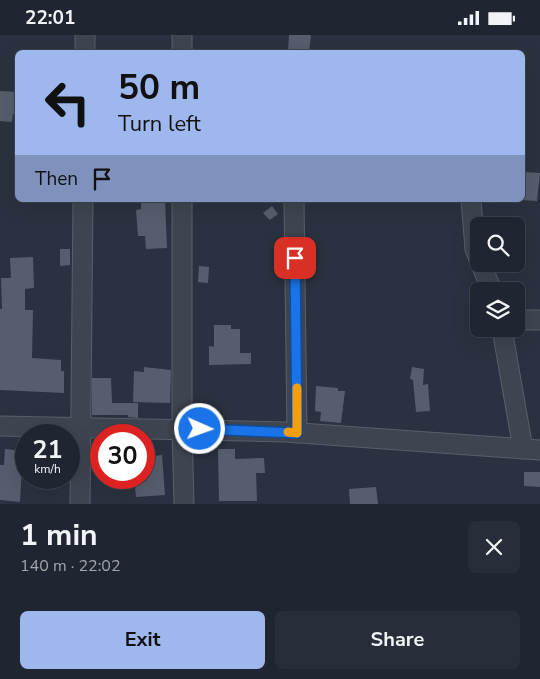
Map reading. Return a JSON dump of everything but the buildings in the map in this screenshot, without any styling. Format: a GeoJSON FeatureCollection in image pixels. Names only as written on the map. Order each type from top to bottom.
{"type":"FeatureCollection","features":[{"type":"Feature","properties":{"kind":"street"},"geometry":{"type":"LineString","coordinates":[[84,50],[85,35]]}},
{"type":"Feature","properties":{"kind":"street"},"geometry":{"type":"LineString","coordinates":[[182,35],[182,50]]}},
{"type":"Feature","properties":{"kind":"street"},"geometry":{"type":"LineString","coordinates":[[83,202],[80,428],[297,433],[532,449],[504,337]]}},
{"type":"Feature","properties":{"kind":"street"},"geometry":{"type":"LineString","coordinates":[[182,202],[182,429],[184,504]]}},
{"type":"Feature","properties":{"kind":"street"},"geometry":{"type":"LineString","coordinates":[[294,202],[297,433]]}},
{"type":"Feature","properties":{"kind":"street"},"geometry":{"type":"LineString","coordinates":[[472,202],[473,217]]}},
{"type":"Feature","properties":{"kind":"street"},"geometry":{"type":"LineString","coordinates":[[525,320],[540,320]]}},
{"type":"Feature","properties":{"kind":"street"},"geometry":{"type":"LineString","coordinates":[[0,426],[15,426]]}},
{"type":"Feature","properties":{"kind":"street"},"geometry":{"type":"LineString","coordinates":[[80,489],[80,504]]}},
{"type":"Feature","properties":{"kind":"slow traffic"},"geometry":{"type":"LineString","coordinates":[[288,432],[297,433],[297,388]]}},
{"type":"Feature","properties":{"kind":"route"},"geometry":{"type":"LineString","coordinates":[[200,429],[297,433],[295,258]]}}]}
